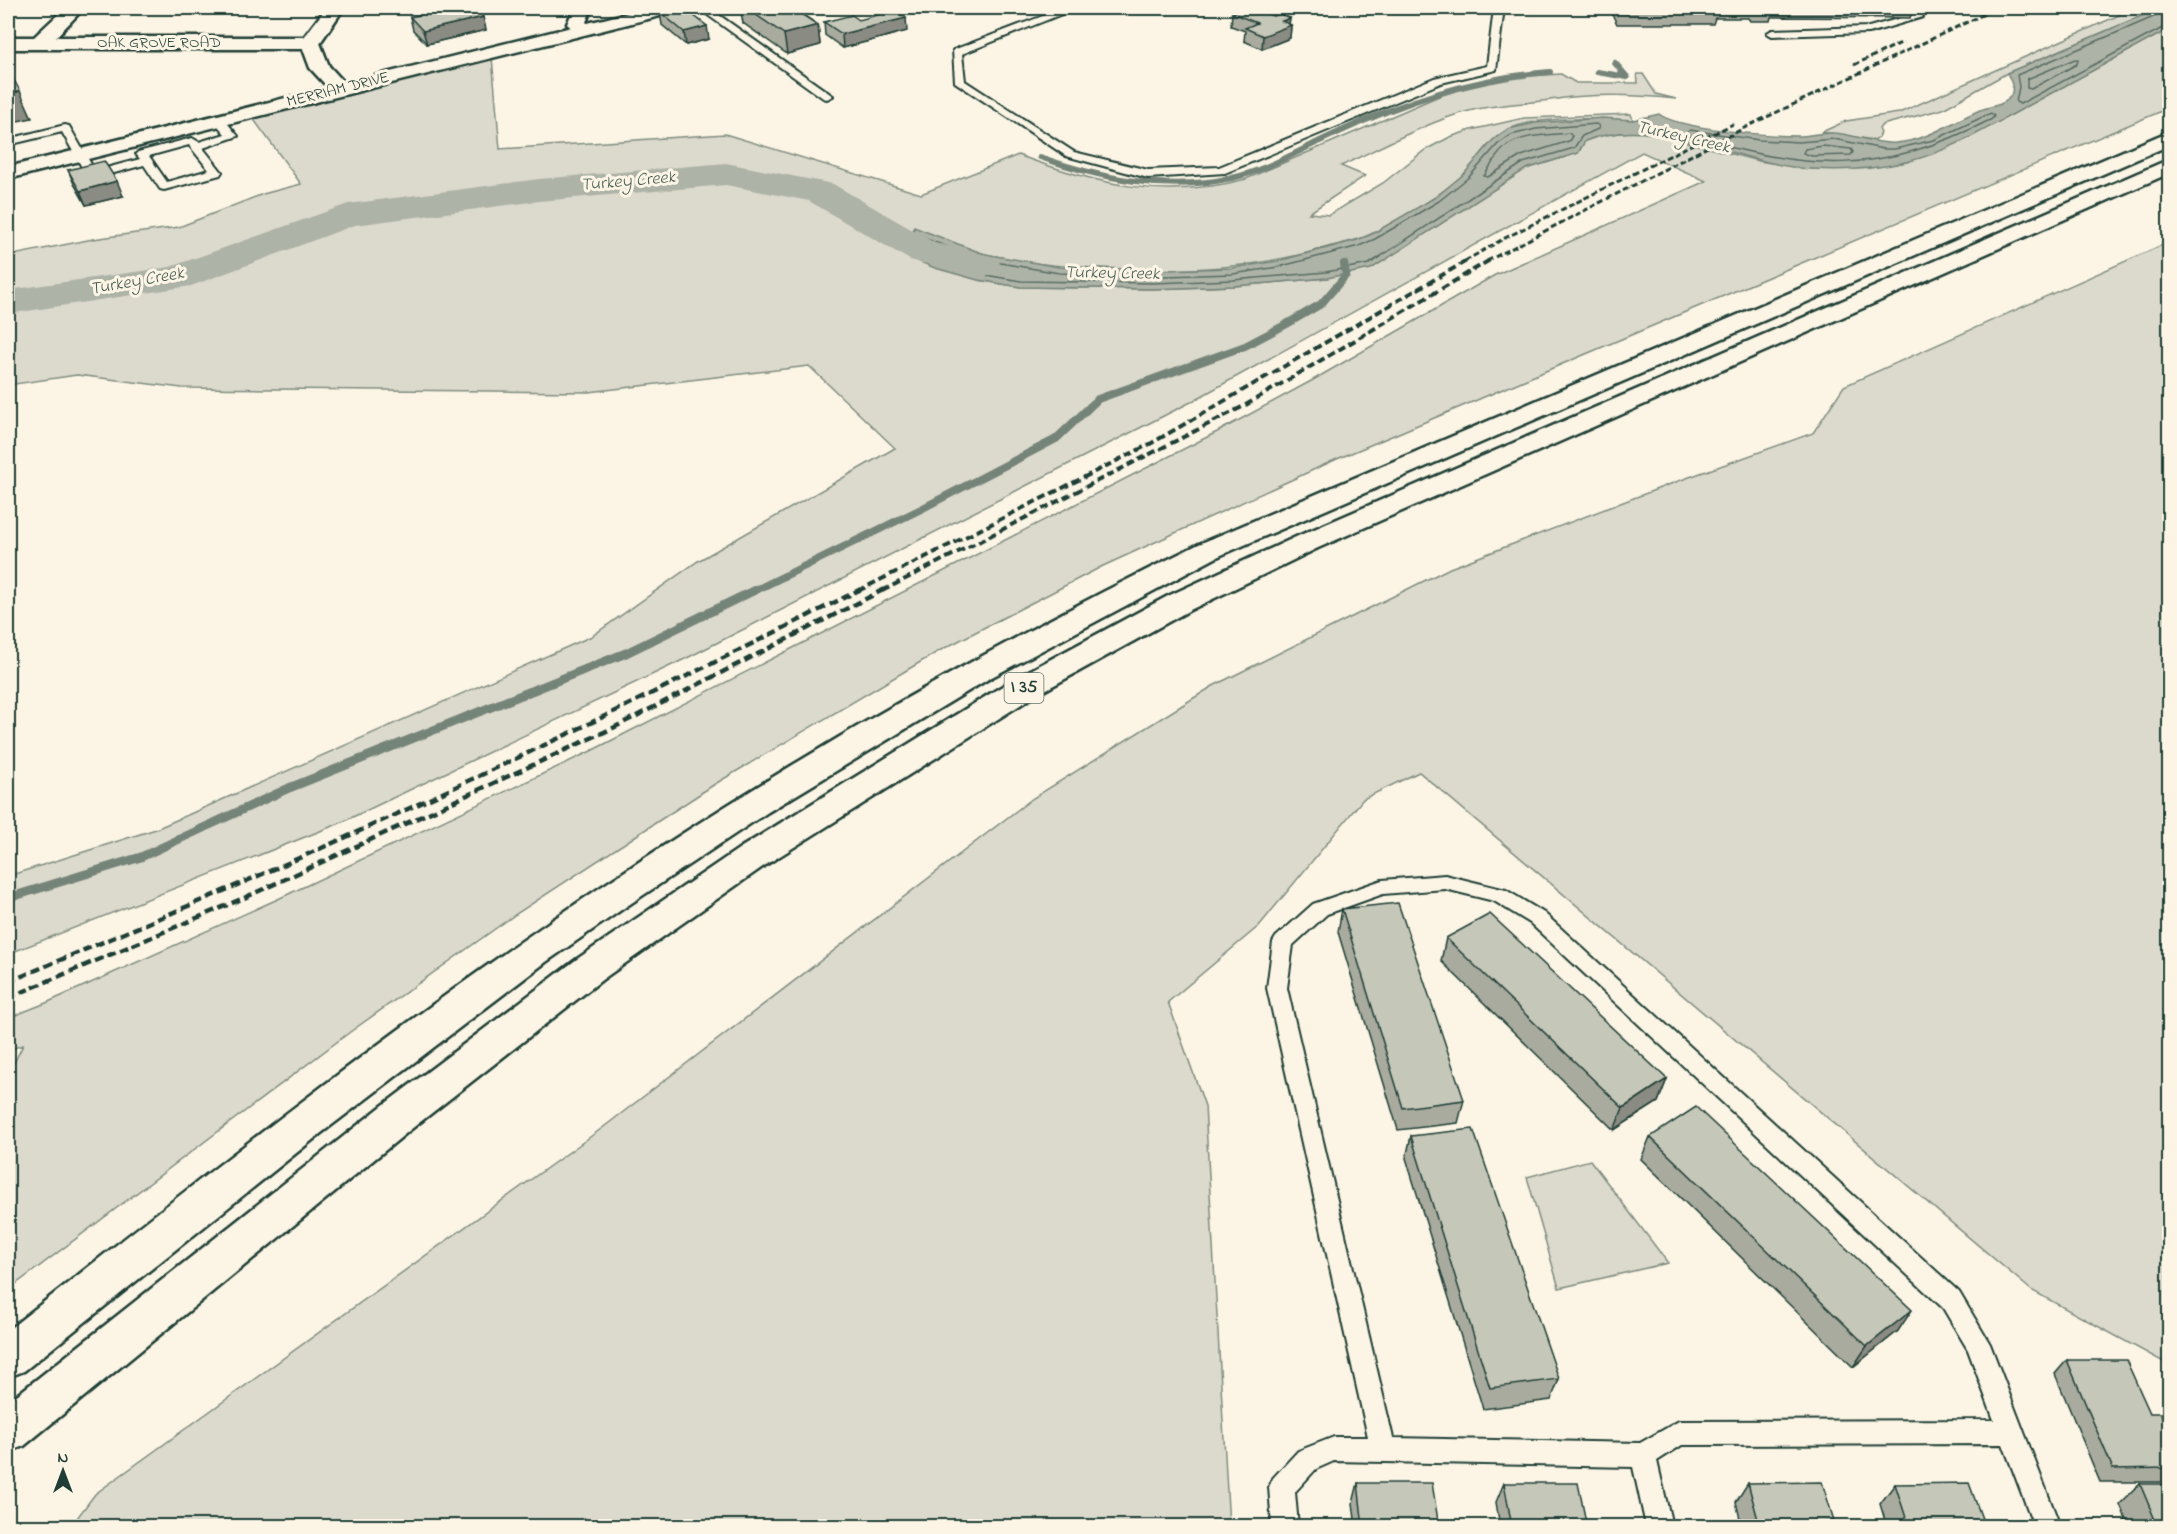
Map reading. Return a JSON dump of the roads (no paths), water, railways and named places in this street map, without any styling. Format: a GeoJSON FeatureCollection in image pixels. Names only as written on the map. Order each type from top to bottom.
{"type":"FeatureCollection","features":[{"type":"Feature","properties":{"kind":"main road"},"geometry":{"type":"LineString","coordinates":[[39,43],[75,8]]}},
{"type":"Feature","properties":{"kind":"main road"},"geometry":{"type":"LineString","coordinates":[[336,8],[310,43],[320,68],[341,90]]}},
{"type":"Feature","properties":{"kind":"main road"},"geometry":{"type":"LineString","coordinates":[[583,8],[576,24],[584,28]]}},
{"type":"Feature","properties":{"kind":"main road","name":"MERRIAM DRIVE"},"geometry":{"type":"LineString","coordinates":[[8,173],[669,8]]}},
{"type":"Feature","properties":{"kind":"main road","name":"OAK GROVE ROAD"},"geometry":{"type":"LineString","coordinates":[[8,43],[310,43]]}},
{"type":"Feature","properties":{"kind":"main road","name":"I 35"},"geometry":{"type":"LineString","coordinates":[[8,1356],[314,1116],[486,987],[610,899],[733,817],[927,698],[1114,596],[1219,545],[2169,137]]}},
{"type":"Feature","properties":{"kind":"main road","name":"I 35"},"geometry":{"type":"LineString","coordinates":[[8,1430],[396,1118],[590,969],[752,857],[1025,687],[1179,603],[1308,542],[2169,165]]}},
{"type":"Feature","properties":{"kind":"lane"},"geometry":{"type":"LineString","coordinates":[[703,8],[828,96]]}},
{"type":"Feature","properties":{"kind":"lane"},"geometry":{"type":"LineString","coordinates":[[1072,8],[957,52],[960,82],[1070,154],[1148,174],[1221,170],[1438,80],[1492,68],[1499,8]]}},
{"type":"Feature","properties":{"kind":"lane"},"geometry":{"type":"LineString","coordinates":[[1772,33],[1869,30],[1918,17],[1912,8]]}},
{"type":"Feature","properties":{"kind":"lane"},"geometry":{"type":"LineString","coordinates":[[187,160],[232,136],[219,120]]}},
{"type":"Feature","properties":{"kind":"lane"},"geometry":{"type":"LineString","coordinates":[[8,141],[65,128],[92,175],[165,165]]}},
{"type":"Feature","properties":{"kind":"lane"},"geometry":{"type":"LineString","coordinates":[[192,141],[201,152],[216,172],[164,186],[142,154],[192,141]]}},
{"type":"Feature","properties":{"kind":"lane"},"geometry":{"type":"LineString","coordinates":[[1383,1450],[1277,988],[1283,942],[1320,909],[1382,886],[1445,882],[1499,895],[1537,918],[1951,1300],[1978,1344],[2047,1527]]}},
{"type":"Feature","properties":{"kind":"lane"},"geometry":{"type":"LineString","coordinates":[[1285,1527],[1282,1487],[1307,1460],[1334,1449],[1643,1455],[1678,1433],[2011,1432]]}},
{"type":"Feature","properties":{"kind":"lane"},"geometry":{"type":"LineString","coordinates":[[1643,1455],[1659,1527]]}},
{"type":"Feature","properties":{"kind":"water"},"geometry":{"type":"Polygon","coordinates":[[[2160,8],[2169,8],[2169,29],[1982,131],[1922,158],[1871,168],[1811,169],[1755,159],[1668,136],[1640,133],[1612,134],[1585,141],[1578,153],[1526,169],[1371,269],[1327,278],[1234,286],[1152,289],[1020,287],[978,280],[935,268],[908,257],[914,227],[984,254],[1059,267],[1165,270],[1232,268],[1278,261],[1372,234],[1436,197],[1465,173],[1493,140],[1508,129],[1535,123],[1602,118],[1633,120],[1659,114],[1685,124],[1726,131],[1798,136],[1834,133],[1888,143],[1908,141],[2006,101],[2012,89],[2007,73],[2160,8]]]}},
{"type":"Feature","properties":{"kind":"waterway"},"geometry":{"type":"LineString","coordinates":[[1597,72],[1627,77],[1615,63]]}},
{"type":"Feature","properties":{"kind":"waterway"},"geometry":{"type":"LineString","coordinates":[[1040,157],[1087,172],[1134,181],[1183,184],[1232,178],[1272,164],[1363,121],[1414,101],[1494,80],[1550,72]]}},
{"type":"Feature","properties":{"kind":"waterway","name":"Turkey Creek"},"geometry":{"type":"LineString","coordinates":[[8,302],[177,278],[348,215],[539,190],[726,174],[820,192],[923,252],[982,265]]}},
{"type":"Feature","properties":{"kind":"waterway"},"geometry":{"type":"LineString","coordinates":[[754,591],[921,509],[1056,439],[1098,399],[1245,346],[1285,325],[1321,304],[1346,275],[1344,264]]}},
{"type":"Feature","properties":{"kind":"waterway"},"geometry":{"type":"LineString","coordinates":[[8,898],[141,857],[289,788],[626,653],[757,589]]}},
{"type":"Feature","properties":{"kind":"railway"},"geometry":{"type":"LineString","coordinates":[[1487,261],[1752,124],[1997,8]]}},
{"type":"Feature","properties":{"kind":"railway"},"geometry":{"type":"LineString","coordinates":[[1854,65],[1903,42]]}},
{"type":"Feature","properties":{"kind":"railway"},"geometry":{"type":"LineString","coordinates":[[1465,261],[1503,239],[1733,124]]}},
{"type":"Feature","properties":{"kind":"railway"},"geometry":{"type":"LineString","coordinates":[[858,591],[1150,444],[1468,260]]}},
{"type":"Feature","properties":{"kind":"railway"},"geometry":{"type":"LineString","coordinates":[[882,591],[1244,406],[1490,260]]}},
{"type":"Feature","properties":{"kind":"railway"},"geometry":{"type":"LineString","coordinates":[[8,982],[331,844],[438,795],[620,709],[861,589]]}},
{"type":"Feature","properties":{"kind":"railway"},"geometry":{"type":"LineString","coordinates":[[8,998],[244,898],[613,728],[885,589]]}}]}
